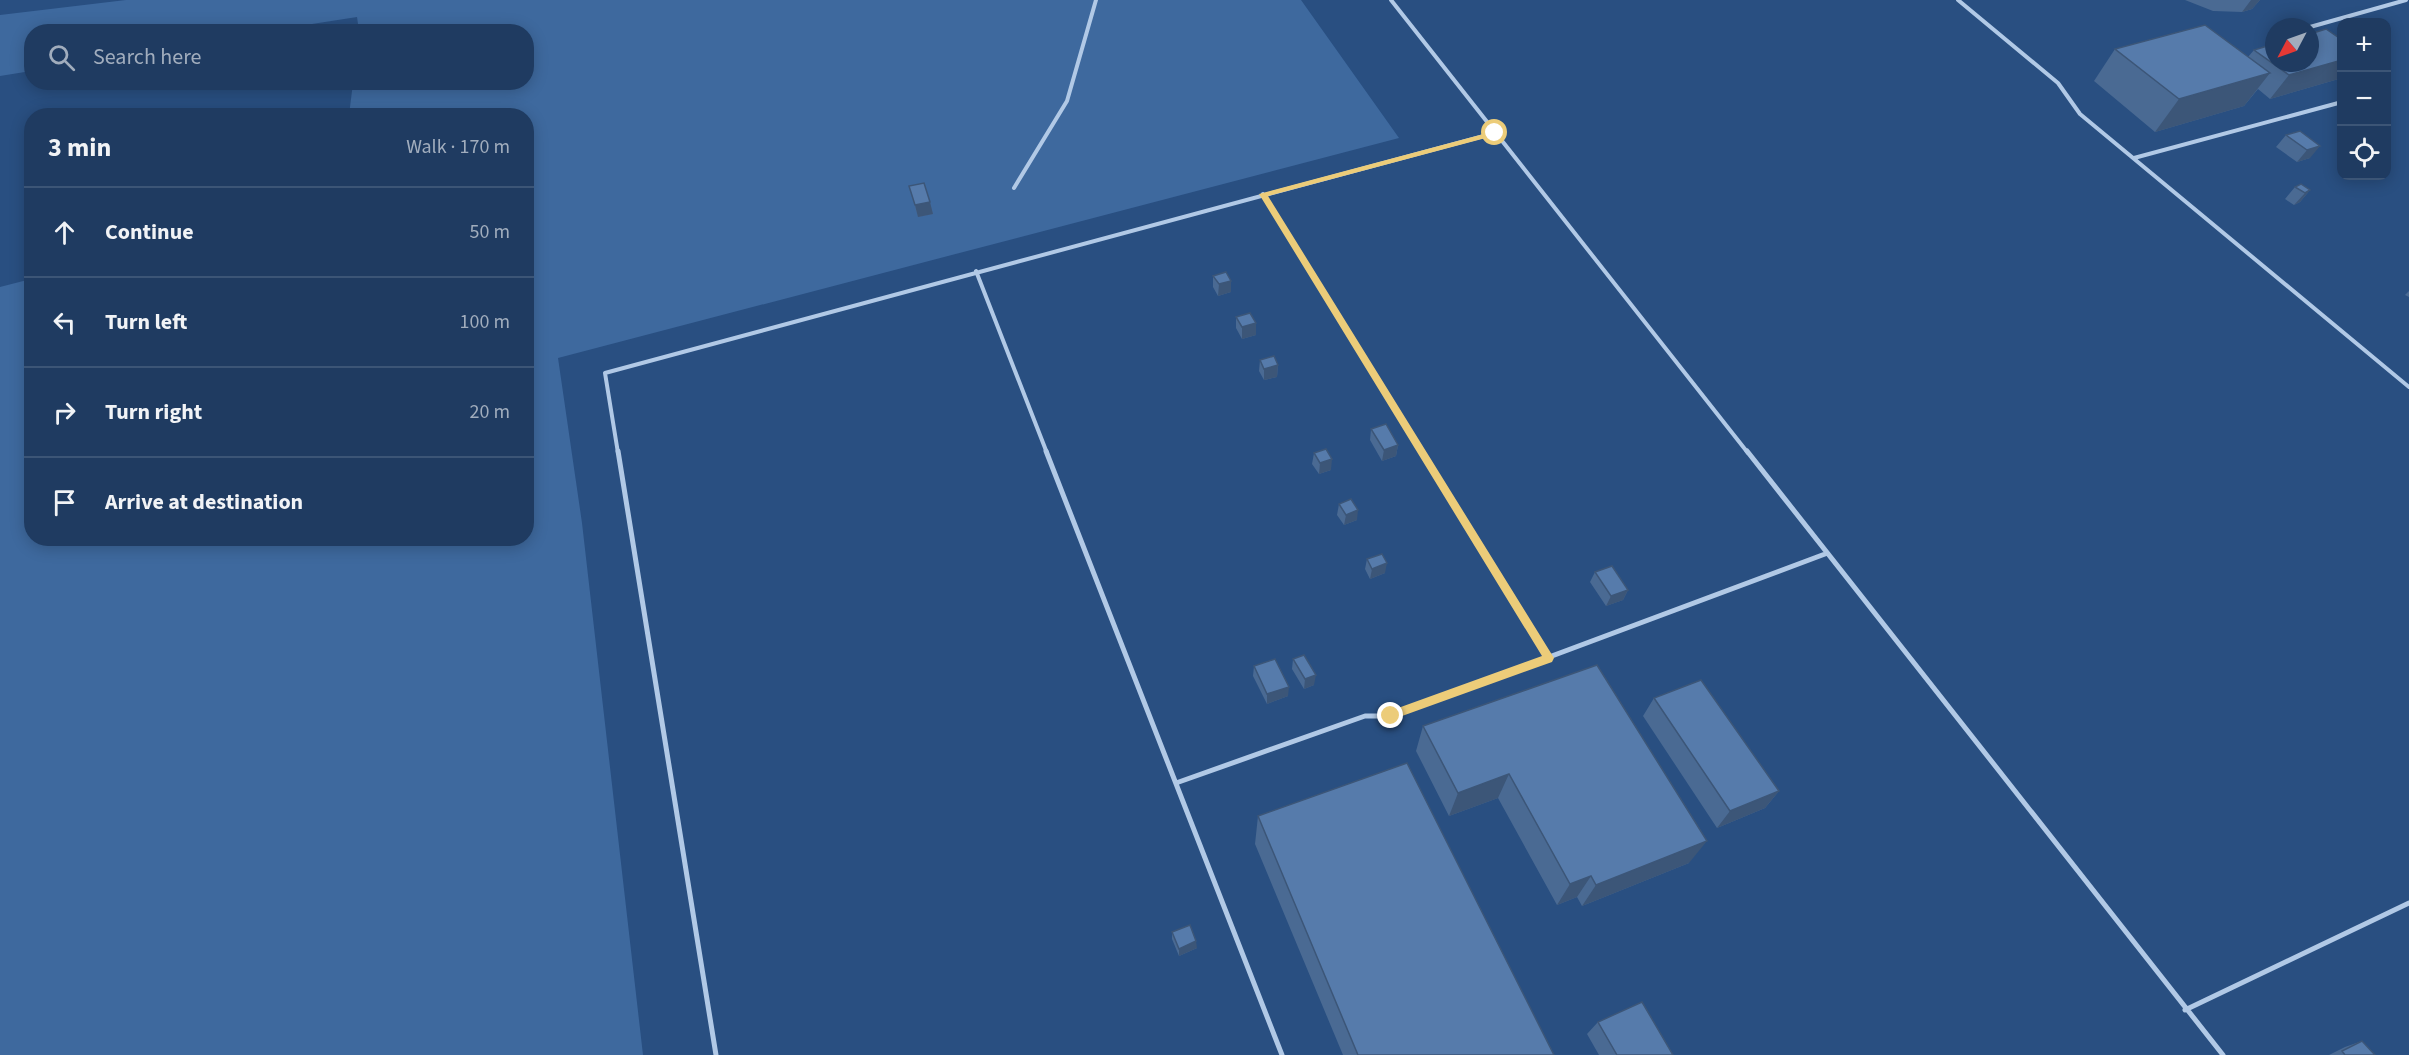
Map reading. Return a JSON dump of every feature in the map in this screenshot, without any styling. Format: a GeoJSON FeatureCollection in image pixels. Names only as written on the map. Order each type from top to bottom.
{"type":"FeatureCollection","features":[{"type":"Feature","properties":{"kind":"lane"},"geometry":{"type":"LineString","coordinates":[[1014,188],[1066,101],[1096,0]]}},
{"type":"Feature","properties":{"kind":"lane"},"geometry":{"type":"LineString","coordinates":[[1391,0],[2223,1055]]}},
{"type":"Feature","properties":{"kind":"lane"},"geometry":{"type":"LineString","coordinates":[[1958,0],[2058,83],[2080,114],[2409,387]]}},
{"type":"Feature","properties":{"kind":"lane"},"geometry":{"type":"LineString","coordinates":[[2319,24],[2406,0]]}},
{"type":"Feature","properties":{"kind":"lane"},"geometry":{"type":"LineString","coordinates":[[2134,158],[2337,103]]}},
{"type":"Feature","properties":{"kind":"lane"},"geometry":{"type":"LineString","coordinates":[[716,1055],[605,373],[976,271],[1495,133]]}},
{"type":"Feature","properties":{"kind":"lane"},"geometry":{"type":"LineString","coordinates":[[1263,194],[1549,658]]}},
{"type":"Feature","properties":{"kind":"lane"},"geometry":{"type":"LineString","coordinates":[[976,271],[1282,1055]]}},
{"type":"Feature","properties":{"kind":"lane"},"geometry":{"type":"LineString","coordinates":[[1176,783],[1365,716],[1391,716],[1826,554]]}},
{"type":"Feature","properties":{"kind":"lane"},"geometry":{"type":"LineString","coordinates":[[2186,1010],[2409,903]]}},
{"type":"Feature","properties":{"kind":"shaded area"},"geometry":{"type":"Polygon","coordinates":[[[126,0],[1301,0],[1399,138],[558,358],[582,523],[643,1055],[0,1055],[0,287],[24,281],[24,546],[534,546],[534,108],[350,108],[352,90],[534,90],[534,24],[358,24],[357,17],[312,24],[24,24],[24,72],[0,76],[0,15],[126,0]]]}},
{"type":"Feature","properties":{"kind":"building"},"geometry":{"type":"Polygon","coordinates":[[[2205,25],[2265,69],[2265,72],[2270,73],[2179,99],[2115,49],[2205,25]]]}},
{"type":"Feature","properties":{"kind":"building"},"geometry":{"type":"Polygon","coordinates":[[[2326,29],[2337,37],[2337,61],[2319,67],[2319,31],[2326,29]]]}},
{"type":"Feature","properties":{"kind":"building"},"geometry":{"type":"Polygon","coordinates":[[[2265,47],[2265,58],[2254,50],[2265,47]]]}},
{"type":"Feature","properties":{"kind":"building"},"geometry":{"type":"Polygon","coordinates":[[[2300,131],[2320,146],[2307,150],[2286,135],[2300,131]]]}},
{"type":"Feature","properties":{"kind":"building"},"geometry":{"type":"Polygon","coordinates":[[[924,183],[930,202],[915,205],[909,186],[924,183]]]}},
{"type":"Feature","properties":{"kind":"building"},"geometry":{"type":"Polygon","coordinates":[[[2301,184],[2310,190],[2305,193],[2295,187],[2301,184]]]}},
{"type":"Feature","properties":{"kind":"building"},"geometry":{"type":"Polygon","coordinates":[[[1226,272],[1231,281],[1219,284],[1213,276],[1226,272]]]}},
{"type":"Feature","properties":{"kind":"building"},"geometry":{"type":"Polygon","coordinates":[[[1250,313],[1256,323],[1242,327],[1236,317],[1250,313]]]}},
{"type":"Feature","properties":{"kind":"building"},"geometry":{"type":"Polygon","coordinates":[[[1274,356],[1278,365],[1264,369],[1260,360],[1274,356]]]}},
{"type":"Feature","properties":{"kind":"building"},"geometry":{"type":"Polygon","coordinates":[[[1386,424],[1398,445],[1384,450],[1371,429],[1386,424]]]}},
{"type":"Feature","properties":{"kind":"building"},"geometry":{"type":"Polygon","coordinates":[[[1326,449],[1332,459],[1320,463],[1314,453],[1326,449]]]}},
{"type":"Feature","properties":{"kind":"building"},"geometry":{"type":"Polygon","coordinates":[[[1351,499],[1358,510],[1346,515],[1339,504],[1351,499]]]}},
{"type":"Feature","properties":{"kind":"building"},"geometry":{"type":"Polygon","coordinates":[[[1382,554],[1387,563],[1372,569],[1367,559],[1382,554]]]}},
{"type":"Feature","properties":{"kind":"building"},"geometry":{"type":"Polygon","coordinates":[[[1612,566],[1628,590],[1611,596],[1595,572],[1612,566]]]}},
{"type":"Feature","properties":{"kind":"building"},"geometry":{"type":"Polygon","coordinates":[[[1304,655],[1316,675],[1305,679],[1293,659],[1304,655]]]}},
{"type":"Feature","properties":{"kind":"building"},"geometry":{"type":"Polygon","coordinates":[[[1275,659],[1289,687],[1267,694],[1254,666],[1275,659]]]}},
{"type":"Feature","properties":{"kind":"building"},"geometry":{"type":"Polygon","coordinates":[[[1597,665],[1707,841],[1596,885],[1591,876],[1570,884],[1509,774],[1458,793],[1423,726],[1597,665]]]}},
{"type":"Feature","properties":{"kind":"building"},"geometry":{"type":"Polygon","coordinates":[[[1701,680],[1779,791],[1730,811],[1654,698],[1701,680]]]}},
{"type":"Feature","properties":{"kind":"building"},"geometry":{"type":"Polygon","coordinates":[[[1407,763],[1554,1055],[1358,1055],[1258,816],[1407,763]]]}},
{"type":"Feature","properties":{"kind":"building"},"geometry":{"type":"Polygon","coordinates":[[[1190,925],[1196,941],[1179,949],[1172,932],[1190,925]]]}},
{"type":"Feature","properties":{"kind":"building"},"geometry":{"type":"Polygon","coordinates":[[[1642,1002],[1673,1055],[1617,1055],[1598,1022],[1642,1002]]]}},
{"type":"Feature","properties":{"kind":"building"},"geometry":{"type":"Polygon","coordinates":[[[2362,1041],[2375,1055],[2345,1055],[2342,1051],[2362,1041]]]}},
{"type":"Feature","properties":{"kind":"route"},"geometry":{"type":"LineString","coordinates":[[1391,716],[1549,658],[1263,194],[1495,133]]}}]}
